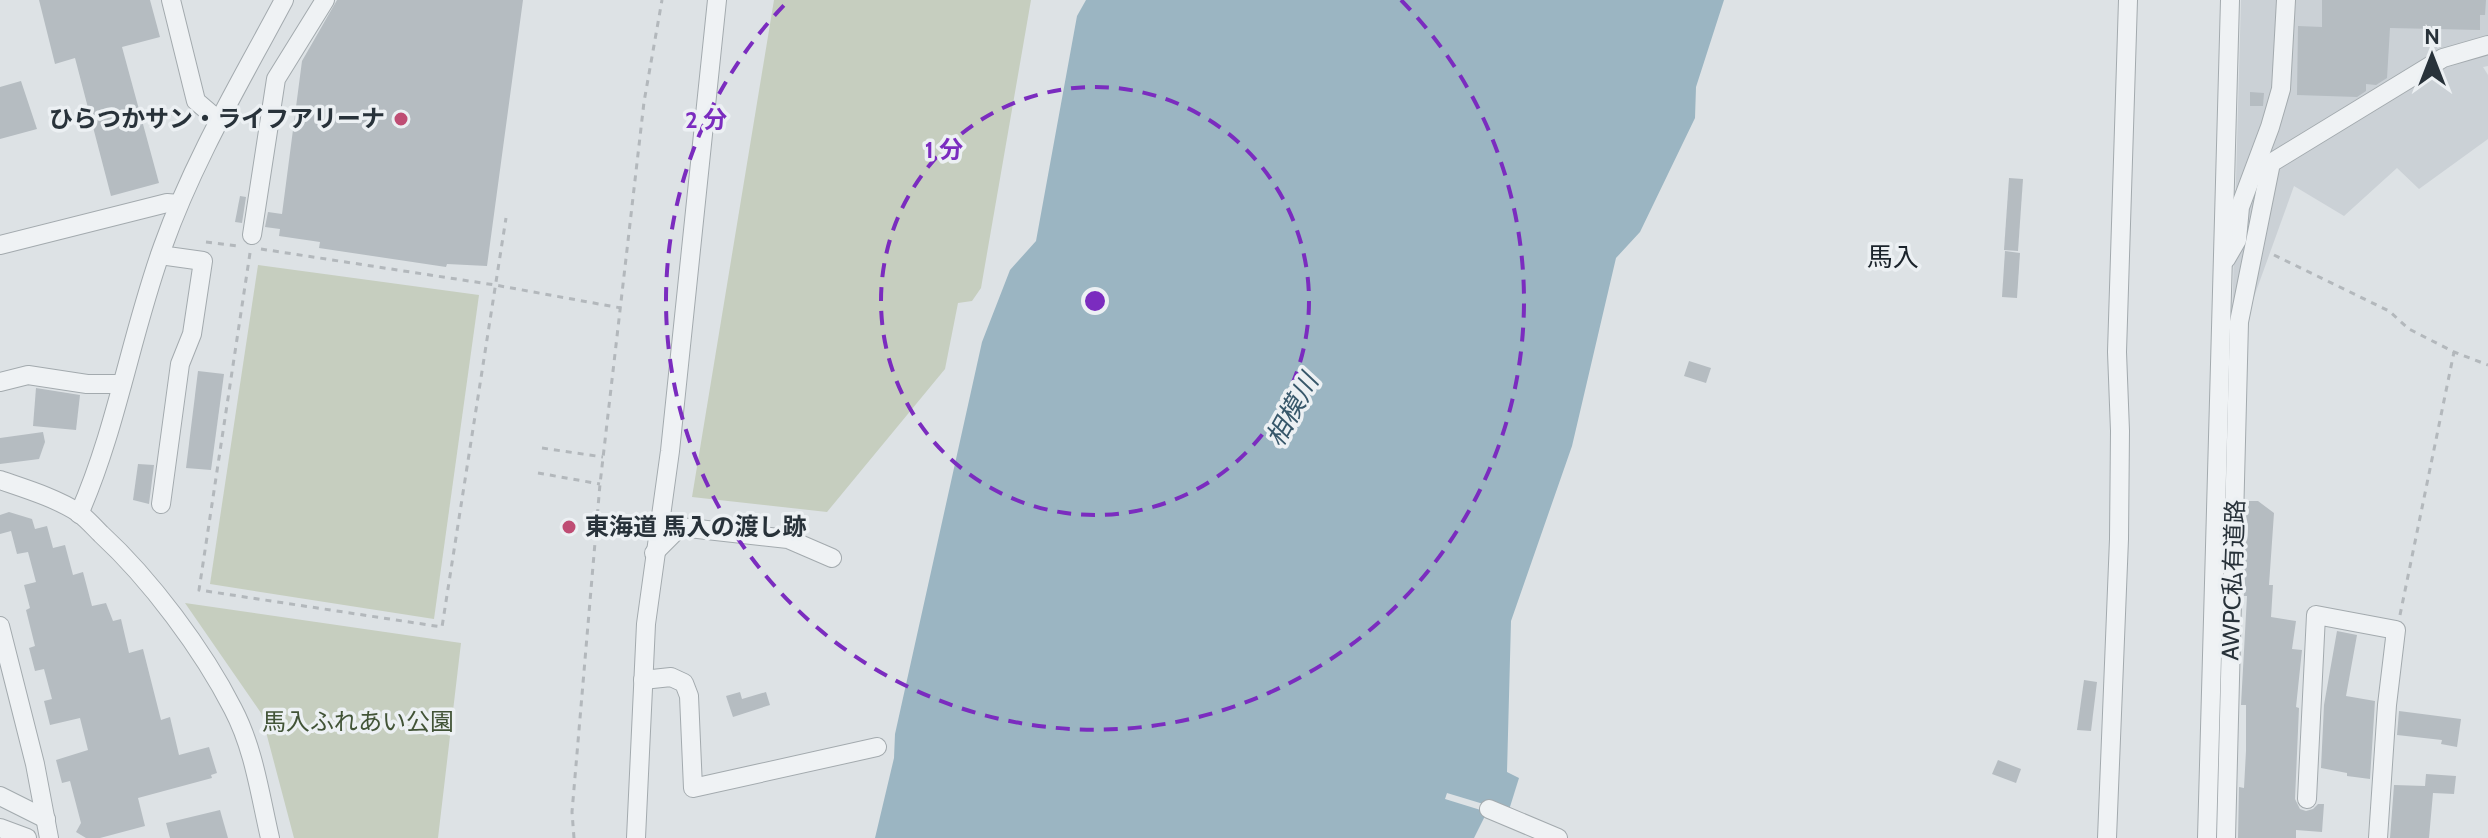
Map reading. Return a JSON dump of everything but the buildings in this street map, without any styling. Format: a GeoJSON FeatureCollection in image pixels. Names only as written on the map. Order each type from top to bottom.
{"type":"FeatureCollection","features":[{"type":"Feature","properties":{"kind":"street"},"geometry":{"type":"LineString","coordinates":[[171,0],[196,101],[217,119]]}},
{"type":"Feature","properties":{"kind":"street"},"geometry":{"type":"LineString","coordinates":[[79,514],[98,471],[160,255],[179,204],[217,119],[284,0]]}},
{"type":"Feature","properties":{"kind":"street"},"geometry":{"type":"LineString","coordinates":[[251,241],[276,79],[325,0]]}},
{"type":"Feature","properties":{"kind":"street"},"geometry":{"type":"LineString","coordinates":[[636,838],[646,624],[670,451],[717,0]]}},
{"type":"Feature","properties":{"kind":"street"},"geometry":{"type":"LineString","coordinates":[[2107,838],[2119,539],[2117,352],[2128,0]]}},
{"type":"Feature","properties":{"kind":"street"},"geometry":{"type":"LineString","coordinates":[[2207,838],[2230,0]]}},
{"type":"Feature","properties":{"kind":"street"},"geometry":{"type":"LineString","coordinates":[[2223,263],[2237,240],[2240,207],[2265,161],[2281,89],[2286,0]]}},
{"type":"Feature","properties":{"kind":"street"},"geometry":{"type":"LineString","coordinates":[[2265,161],[2443,58],[2488,45]]}},
{"type":"Feature","properties":{"kind":"street","name":"AWPC私有道路"},"geometry":{"type":"LineString","coordinates":[[2226,838],[2239,322],[2265,161]]}},
{"type":"Feature","properties":{"kind":"street"},"geometry":{"type":"LineString","coordinates":[[0,245],[167,203],[179,204]]}},
{"type":"Feature","properties":{"kind":"street"},"geometry":{"type":"LineString","coordinates":[[160,255],[203,261],[192,334],[180,364],[161,504]]}},
{"type":"Feature","properties":{"kind":"street"},"geometry":{"type":"LineString","coordinates":[[0,382],[28,375],[87,384],[122,384]]}},
{"type":"Feature","properties":{"kind":"street"},"geometry":{"type":"LineString","coordinates":[[0,480],[41,494],[79,514],[126,557],[164,604],[234,710],[253,760],[270,838]]}},
{"type":"Feature","properties":{"kind":"street"},"geometry":{"type":"LineString","coordinates":[[654,553],[680,527],[788,539],[832,558]]}},
{"type":"Feature","properties":{"kind":"street"},"geometry":{"type":"LineString","coordinates":[[2307,799],[2316,615],[2396,630],[2387,705],[2378,838]]}},
{"type":"Feature","properties":{"kind":"street"},"geometry":{"type":"LineString","coordinates":[[0,626],[49,833]]}},
{"type":"Feature","properties":{"kind":"street"},"geometry":{"type":"LineString","coordinates":[[643,680],[671,677],[684,683],[689,696],[693,788],[877,747]]}},
{"type":"Feature","properties":{"kind":"street"},"geometry":{"type":"LineString","coordinates":[[0,796],[49,833]]}},
{"type":"Feature","properties":{"kind":"street"},"geometry":{"type":"LineString","coordinates":[[1489,809],[1552,837]]}},
{"type":"Feature","properties":{"kind":"street"},"geometry":{"type":"LineString","coordinates":[[0,828],[27,838]]}},
{"type":"Feature","properties":{"kind":"path"},"geometry":{"type":"LineString","coordinates":[[574,838],[572,812],[600,484],[644,102],[662,0]]}},
{"type":"Feature","properties":{"kind":"path"},"geometry":{"type":"LineString","coordinates":[[251,241],[199,590],[442,627],[506,218]]}},
{"type":"Feature","properties":{"kind":"path"},"geometry":{"type":"LineString","coordinates":[[167,236],[251,241],[621,308]]}},
{"type":"Feature","properties":{"kind":"path"},"geometry":{"type":"LineString","coordinates":[[2274,255],[2389,311],[2409,329],[2488,365]]}},
{"type":"Feature","properties":{"kind":"path"},"geometry":{"type":"LineString","coordinates":[[2396,630],[2454,352]]}},
{"type":"Feature","properties":{"kind":"path"},"geometry":{"type":"LineString","coordinates":[[542,448],[603,457]]}},
{"type":"Feature","properties":{"kind":"path"},"geometry":{"type":"LineString","coordinates":[[538,473],[600,484]]}},
{"type":"Feature","properties":{"kind":"shaded area"},"geometry":{"type":"Polygon","coordinates":[[[2241,0],[2488,0],[2488,66],[2483,67],[2488,75],[2488,139],[2419,189],[2397,168],[2344,216],[2294,186],[2245,322],[2232,322],[2241,0]]]}},
{"type":"Feature","properties":{"kind":"green space"},"geometry":{"type":"Polygon","coordinates":[[[774,0],[1031,0],[981,288],[972,301],[958,303],[945,369],[827,512],[692,497],[774,0]]]}},
{"type":"Feature","properties":{"kind":"green space"},"geometry":{"type":"Polygon","coordinates":[[[258,265],[479,295],[434,619],[210,584],[258,265]]]}},
{"type":"Feature","properties":{"kind":"green space","name":"馬入ふれあい公園"},"geometry":{"type":"Polygon","coordinates":[[[185,603],[461,643],[438,838],[294,838],[261,713],[185,603]]]}},
{"type":"Feature","properties":{"kind":"water","name":"相模川"},"geometry":{"type":"Polygon","coordinates":[[[1086,0],[1724,0],[1696,87],[1695,118],[1640,232],[1616,258],[1572,446],[1511,621],[1507,772],[1519,778],[1509,810],[1490,806],[1474,838],[875,838],[982,342],[1010,270],[1036,241],[1077,16],[1086,0]]]}},
{"type":"Feature","properties":{"kind":"pier"},"geometry":{"type":"Polygon","coordinates":[[[1447,793],[1490,806],[1487,812],[1445,799],[1447,793]]]}},
{"type":"Feature","properties":{"kind":"place","name":"ひらつかサン・ライフアリーナ"},"geometry":{"type":"Point","coordinates":[401,119]}},
{"type":"Feature","properties":{"kind":"place","name":"東海道 馬入の渡し跡"},"geometry":{"type":"Point","coordinates":[569,527]}},
{"type":"Feature","properties":{"kind":"district","name":"馬入"},"geometry":{"type":"Point","coordinates":[1893,257]}}]}
